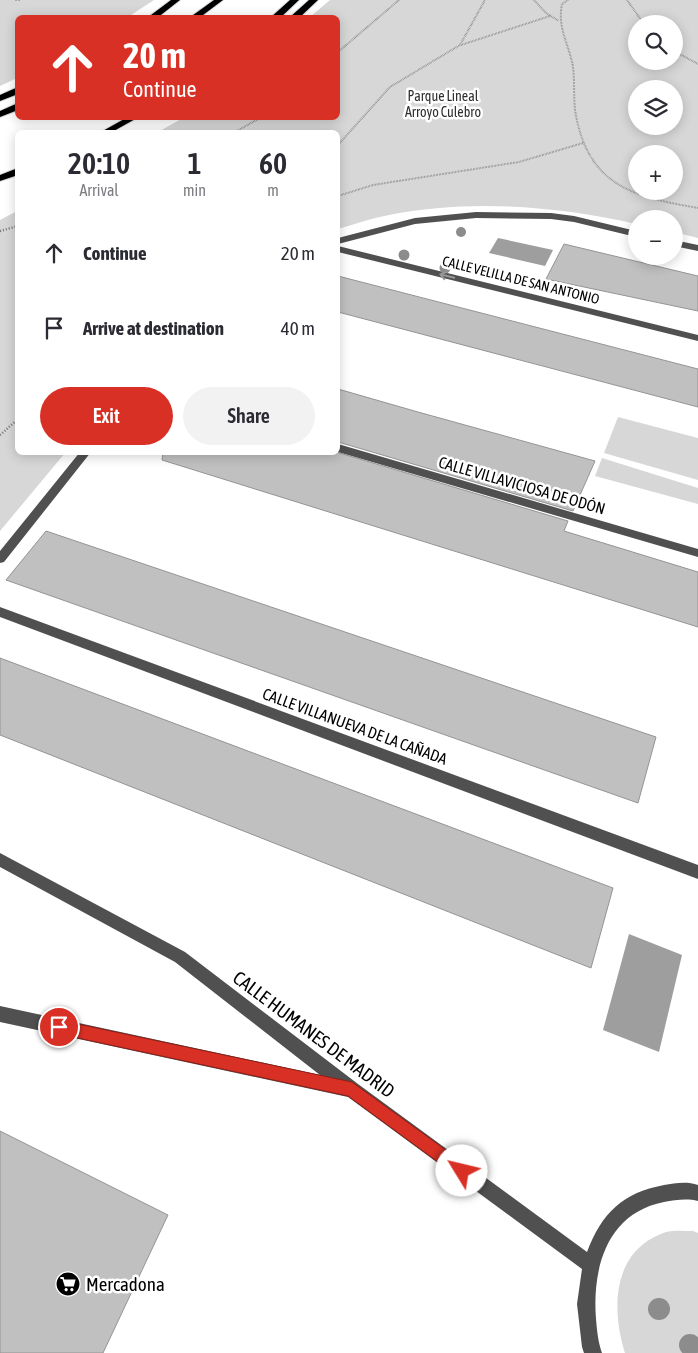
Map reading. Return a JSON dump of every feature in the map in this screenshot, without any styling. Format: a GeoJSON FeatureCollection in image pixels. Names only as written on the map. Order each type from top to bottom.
{"type":"FeatureCollection","features":[{"type":"Feature","properties":{"kind":"highway"},"geometry":{"type":"LineString","coordinates":[[155,15],[176,0]]}},
{"type":"Feature","properties":{"kind":"highway"},"geometry":{"type":"LineString","coordinates":[[197,15],[219,0]]}},
{"type":"Feature","properties":{"kind":"highway"},"geometry":{"type":"LineString","coordinates":[[278,15],[295,0]]}},
{"type":"Feature","properties":{"kind":"highway"},"geometry":{"type":"LineString","coordinates":[[296,15],[314,0]]}},
{"type":"Feature","properties":{"kind":"highway"},"geometry":{"type":"LineString","coordinates":[[0,98],[15,91]]}},
{"type":"Feature","properties":{"kind":"highway"},"geometry":{"type":"LineString","coordinates":[[0,114],[15,107]]}},
{"type":"Feature","properties":{"kind":"highway"},"geometry":{"type":"LineString","coordinates":[[110,130],[128,120]]}},
{"type":"Feature","properties":{"kind":"highway"},"geometry":{"type":"LineString","coordinates":[[0,178],[15,172]]}},
{"type":"Feature","properties":{"kind":"street"},"geometry":{"type":"LineString","coordinates":[[340,241],[415,221],[476,215],[551,216],[574,219],[628,232]]}},
{"type":"Feature","properties":{"kind":"street"},"geometry":{"type":"LineString","coordinates":[[683,245],[698,248]]}},
{"type":"Feature","properties":{"kind":"street","name":"CALLE VELILLA DE SAN ANTONIO"},"geometry":{"type":"LineString","coordinates":[[340,249],[698,338]]}},
{"type":"Feature","properties":{"kind":"street","name":"CALLE VILLAVICIOSA DE ODÓN"},"geometry":{"type":"LineString","coordinates":[[340,449],[698,554]]}},
{"type":"Feature","properties":{"kind":"street"},"geometry":{"type":"LineString","coordinates":[[0,559],[84,455]]}},
{"type":"Feature","properties":{"kind":"street","name":"CALLE VILLANUEVA DE LA CAÑADA"},"geometry":{"type":"LineString","coordinates":[[0,612],[698,872]]}},
{"type":"Feature","properties":{"kind":"street","name":"CALLE HUMANES DE MADRID"},"geometry":{"type":"LineString","coordinates":[[0,860],[180,957],[352,1090],[589,1264]]}},
{"type":"Feature","properties":{"kind":"street"},"geometry":{"type":"LineString","coordinates":[[0,1014],[352,1090]]}},
{"type":"Feature","properties":{"kind":"street"},"geometry":{"type":"LineString","coordinates":[[593,1353],[584,1304],[589,1264],[604,1230],[628,1206],[658,1193],[692,1191],[698,1193]]}},
{"type":"Feature","properties":{"kind":"path"},"geometry":{"type":"LineString","coordinates":[[15,0],[21,0]]}},
{"type":"Feature","properties":{"kind":"path"},"geometry":{"type":"LineString","coordinates":[[340,50],[399,0]]}},
{"type":"Feature","properties":{"kind":"path"},"geometry":{"type":"LineString","coordinates":[[460,45],[485,0]]}},
{"type":"Feature","properties":{"kind":"path"},"geometry":{"type":"LineString","coordinates":[[534,0],[550,16],[559,20]]}},
{"type":"Feature","properties":{"kind":"path"},"geometry":{"type":"LineString","coordinates":[[568,0],[562,4],[559,20],[572,64],[576,118],[592,162],[605,178],[616,186],[635,195],[698,208]]}},
{"type":"Feature","properties":{"kind":"path"},"geometry":{"type":"LineString","coordinates":[[627,0],[638,15]]}},
{"type":"Feature","properties":{"kind":"path"},"geometry":{"type":"LineString","coordinates":[[340,143],[390,87],[460,45],[550,16]]}},
{"type":"Feature","properties":{"kind":"path"},"geometry":{"type":"LineString","coordinates":[[683,56],[698,64]]}},
{"type":"Feature","properties":{"kind":"path"},"geometry":{"type":"LineString","coordinates":[[239,130],[257,120]]}},
{"type":"Feature","properties":{"kind":"path"},"geometry":{"type":"LineString","coordinates":[[340,195],[373,185],[518,162],[584,143]]}},
{"type":"Feature","properties":{"kind":"path"},"geometry":{"type":"LineString","coordinates":[[0,231],[15,227]]}},
{"type":"Feature","properties":{"kind":"path"},"geometry":{"type":"LineString","coordinates":[[0,435],[15,422]]}},
{"type":"Feature","properties":{"kind":"green space"},"geometry":{"type":"Polygon","coordinates":[[[0,0],[154,0],[131,15],[15,15],[15,79],[0,86],[0,0]]]}},
{"type":"Feature","properties":{"kind":"green space","name":"Parque Lineal Arroyo Culebro"},"geometry":{"type":"Polygon","coordinates":[[[330,0],[698,0],[698,238],[683,234],[683,210],[628,210],[628,222],[544,209],[482,206],[451,207],[383,216],[340,228],[340,130],[162,130],[179,120],[340,120],[340,15],[312,15],[330,0]]]}},
{"type":"Feature","properties":{"kind":"green space"},"geometry":{"type":"Polygon","coordinates":[[[15,212],[15,455],[63,455],[0,531],[0,220],[15,212]]]}},
{"type":"Feature","properties":{"kind":"green space"},"geometry":{"type":"Polygon","coordinates":[[[618,417],[698,438],[698,480],[604,453],[618,417]]]}},
{"type":"Feature","properties":{"kind":"green space"},"geometry":{"type":"Polygon","coordinates":[[[602,458],[698,488],[698,504],[595,476],[602,458]]]}},
{"type":"Feature","properties":{"kind":"green space"},"geometry":{"type":"Polygon","coordinates":[[[669,1231],[693,1231],[698,1233],[698,1353],[625,1353],[618,1318],[618,1300],[620,1282],[626,1266],[635,1252],[648,1241],[669,1231]]]}},
{"type":"Feature","properties":{"kind":"shaded area"},"geometry":{"type":"Polygon","coordinates":[[[498,238],[553,250],[545,266],[489,253],[498,238]]]}},
{"type":"Feature","properties":{"kind":"shaded area"},"geometry":{"type":"Polygon","coordinates":[[[629,934],[682,955],[659,1052],[603,1030],[629,934]]]}},
{"type":"Feature","properties":{"kind":"building"},"geometry":{"type":"Polygon","coordinates":[[[564,244],[628,259],[628,265],[652,265],[698,276],[698,311],[546,279],[564,244]]]}},
{"type":"Feature","properties":{"kind":"building"},"geometry":{"type":"Polygon","coordinates":[[[340,277],[698,369],[698,407],[340,313],[340,277]]]}},
{"type":"Feature","properties":{"kind":"building"},"geometry":{"type":"Polygon","coordinates":[[[340,390],[595,461],[573,511],[340,443],[340,390]]]}},
{"type":"Feature","properties":{"kind":"building"},"geometry":{"type":"Polygon","coordinates":[[[340,453],[568,521],[564,531],[698,572],[698,627],[162,460],[163,455],[340,455],[340,453]]]}},
{"type":"Feature","properties":{"kind":"building"},"geometry":{"type":"Polygon","coordinates":[[[46,531],[656,737],[638,803],[6,580],[46,531]]]}},
{"type":"Feature","properties":{"kind":"building"},"geometry":{"type":"Polygon","coordinates":[[[0,658],[613,888],[591,968],[0,735],[0,658]]]}},
{"type":"Feature","properties":{"kind":"building","name":"Mercadona"},"geometry":{"type":"Polygon","coordinates":[[[0,1131],[168,1215],[103,1353],[0,1353],[0,1131]]]}},
{"type":"Feature","properties":{"kind":"place","name":"Mercadona"},"geometry":{"type":"Point","coordinates":[68,1284]}},
{"type":"Feature","properties":{"kind":"route"},"geometry":{"type":"LineString","coordinates":[[59,1027],[352,1090],[462,1171]]}}]}
